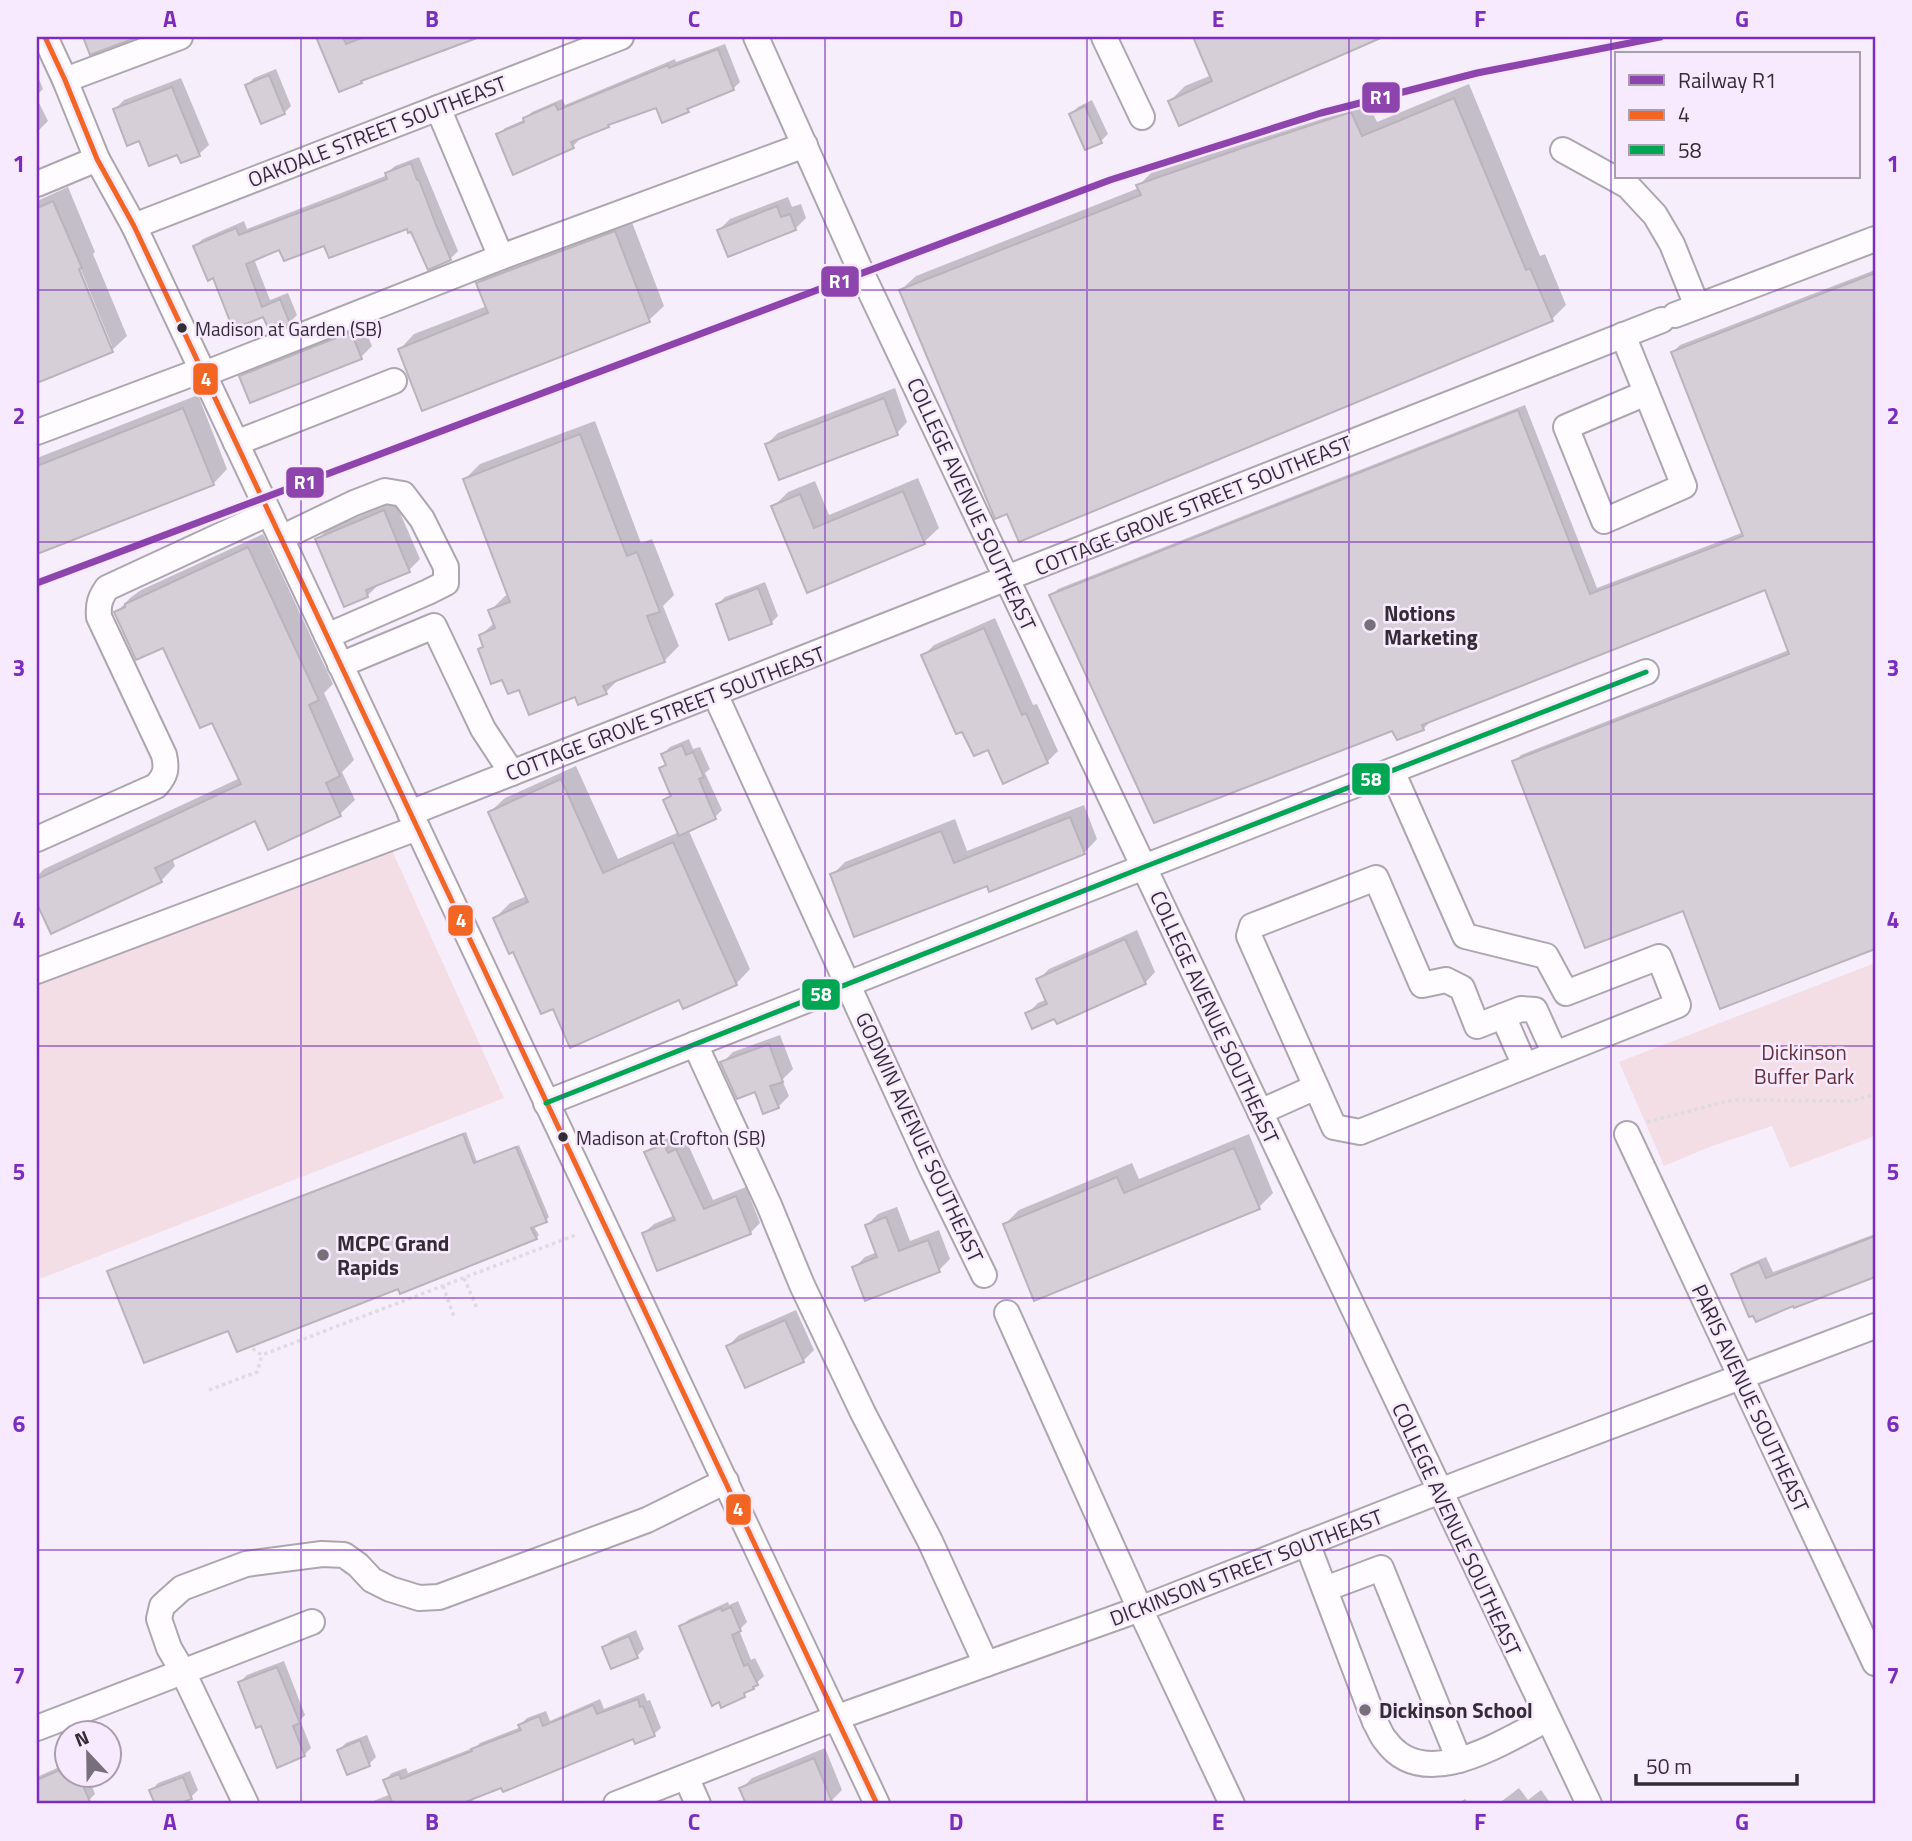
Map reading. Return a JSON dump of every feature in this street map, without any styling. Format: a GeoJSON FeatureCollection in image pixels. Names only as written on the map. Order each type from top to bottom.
{"type":"FeatureCollection","features":[{"type":"Feature","properties":{"kind":"street"},"geometry":{"type":"LineString","coordinates":[[45,37],[97,159],[134,226],[877,1804]]}},
{"type":"Feature","properties":{"kind":"street"},"geometry":{"type":"LineString","coordinates":[[65,80],[180,37]]}},
{"type":"Feature","properties":{"kind":"street","name":"OAKDALE STREET SOUTHEAST"},"geometry":{"type":"LineString","coordinates":[[134,226],[621,37]]}},
{"type":"Feature","properties":{"kind":"street","name":"COLLEGE AVENUE SOUTHEAST"},"geometry":{"type":"LineString","coordinates":[[756,37],[862,274],[1589,1804]]}},
{"type":"Feature","properties":{"kind":"street"},"geometry":{"type":"LineString","coordinates":[[1104,37],[1142,117]]}},
{"type":"Feature","properties":{"kind":"street"},"geometry":{"type":"LineString","coordinates":[[438,108],[501,257]]}},
{"type":"Feature","properties":{"kind":"street"},"geometry":{"type":"LineString","coordinates":[[37,432],[804,145]]}},
{"type":"Feature","properties":{"kind":"street"},"geometry":{"type":"LineString","coordinates":[[1563,150],[1628,186],[1655,215],[1672,244],[1678,313]]}},
{"type":"Feature","properties":{"kind":"street"},"geometry":{"type":"LineString","coordinates":[[37,184],[97,159]]}},
{"type":"Feature","properties":{"kind":"street","name":"COTTAGE GROVE STREET SOUTHEAST"},"geometry":{"type":"LineString","coordinates":[[37,971],[414,820],[512,773],[1678,313],[1875,239]]}},
{"type":"Feature","properties":{"kind":"street"},"geometry":{"type":"LineString","coordinates":[[1623,335],[1684,486],[1604,522],[1566,427],[1646,393]]}},
{"type":"Feature","properties":{"kind":"street"},"geometry":{"type":"LineString","coordinates":[[236,443],[394,381]]}},
{"type":"Feature","properties":{"kind":"street"},"geometry":{"type":"LineString","coordinates":[[281,538],[385,491],[403,494],[422,519],[446,567],[446,583],[327,636]]}},
{"type":"Feature","properties":{"kind":"street"},"geometry":{"type":"LineString","coordinates":[[37,839],[156,786],[165,776],[167,765],[164,755],[99,617],[100,599],[107,588],[269,513]]}},
{"type":"Feature","properties":{"kind":"street"},"geometry":{"type":"LineString","coordinates":[[340,665],[434,626],[483,729],[512,773]]}},
{"type":"Feature","properties":{"kind":"street"},"geometry":{"type":"LineString","coordinates":[[546,1103],[1646,673]]}},
{"type":"Feature","properties":{"kind":"street","name":"GODWIN AVENUE SOUTHEAST"},"geometry":{"type":"LineString","coordinates":[[715,694],[932,1169],[984,1275]]}},
{"type":"Feature","properties":{"kind":"street"},"geometry":{"type":"LineString","coordinates":[[1392,771],[1465,936],[1546,956],[1566,993],[1659,957],[1678,1005],[1360,1132],[1334,1127],[1249,936],[1252,926],[1376,878],[1422,985],[1446,979],[1462,988],[1477,1026],[1521,1009],[1535,1010],[1555,1054]]}},
{"type":"Feature","properties":{"kind":"street"},"geometry":{"type":"LineString","coordinates":[[1503,1016],[1525,1066]]}},
{"type":"Feature","properties":{"kind":"street"},"geometry":{"type":"LineString","coordinates":[[695,1044],[769,1205],[802,1285],[863,1413],[930,1541],[986,1664]]}},
{"type":"Feature","properties":{"kind":"street"},"geometry":{"type":"LineString","coordinates":[[1260,1112],[1316,1087]]}},
{"type":"Feature","properties":{"kind":"street","name":"PARIS AVENUE SOUTHEAST"},"geometry":{"type":"LineString","coordinates":[[1627,1134],[1875,1663]]}},
{"type":"Feature","properties":{"kind":"street"},"geometry":{"type":"LineString","coordinates":[[1007,1313],[1140,1609],[1232,1804]]}},
{"type":"Feature","properties":{"kind":"street","name":"DICKINSON STREET SOUTHEAST"},"geometry":{"type":"LineString","coordinates":[[616,1804],[838,1717],[1140,1609],[1439,1491],[1875,1326]]}},
{"type":"Feature","properties":{"kind":"street"},"geometry":{"type":"LineString","coordinates":[[246,1804],[183,1671],[169,1648],[159,1619],[162,1606],[182,1588],[246,1564],[322,1554],[344,1555],[381,1585],[419,1598],[439,1597],[647,1520],[726,1481]]}},
{"type":"Feature","properties":{"kind":"street"},"geometry":{"type":"LineString","coordinates":[[1307,1543],[1375,1722],[1386,1743],[1404,1758],[1428,1765],[1475,1756],[1548,1719]]}},
{"type":"Feature","properties":{"kind":"street"},"geometry":{"type":"LineString","coordinates":[[1325,1589],[1381,1568],[1460,1760]]}},
{"type":"Feature","properties":{"kind":"street"},"geometry":{"type":"LineString","coordinates":[[37,1728],[312,1622]]}},
{"type":"Feature","properties":{"kind":"street"},"geometry":{"type":"LineString","coordinates":[[686,1777],[698,1804]]}},
{"type":"Feature","properties":{"kind":"path"},"geometry":{"type":"LineString","coordinates":[[1627,1134],[1646,1122],[1732,1100],[1852,1101],[1875,1094]]}},
{"type":"Feature","properties":{"kind":"path"},"geometry":{"type":"LineString","coordinates":[[262,1355],[576,1235]]}},
{"type":"Feature","properties":{"kind":"path"},"geometry":{"type":"LineString","coordinates":[[464,1278],[477,1308]]}},
{"type":"Feature","properties":{"kind":"path"},"geometry":{"type":"LineString","coordinates":[[443,1286],[454,1317]]}},
{"type":"Feature","properties":{"kind":"path"},"geometry":{"type":"LineString","coordinates":[[253,1348],[262,1355]]}},
{"type":"Feature","properties":{"kind":"path"},"geometry":{"type":"LineString","coordinates":[[209,1390],[257,1372],[262,1355]]}},
{"type":"Feature","properties":{"kind":"green space"},"geometry":{"type":"Polygon","coordinates":[[[390,846],[504,1098],[37,1280],[37,979],[390,846]]]}},
{"type":"Feature","properties":{"kind":"green space","name":"Dickinson Buffer Park"},"geometry":{"type":"Polygon","coordinates":[[[1875,963],[1875,1136],[1790,1168],[1772,1126],[1664,1166],[1619,1062],[1875,963]]]}},
{"type":"Feature","properties":{"kind":"building"},"geometry":{"type":"Polygon","coordinates":[[[83,37],[138,37],[90,55],[83,37]]]}},
{"type":"Feature","properties":{"kind":"building"},"geometry":{"type":"Polygon","coordinates":[[[316,37],[343,37],[346,44],[364,37],[477,38],[361,81],[362,83],[339,92],[316,37]]]}},
{"type":"Feature","properties":{"kind":"building"},"geometry":{"type":"Polygon","coordinates":[[[1193,37],[1383,37],[1179,126],[1168,101],[1212,81],[1193,37]]]}},
{"type":"Feature","properties":{"kind":"building"},"geometry":{"type":"Polygon","coordinates":[[[718,49],[734,90],[687,109],[689,112],[662,123],[656,108],[608,125],[609,127],[571,142],[574,148],[513,175],[496,134],[555,104],[558,110],[668,65],[669,68],[718,49]]]}},
{"type":"Feature","properties":{"kind":"building"},"geometry":{"type":"Polygon","coordinates":[[[269,75],[285,114],[261,124],[245,85],[269,75]]]}},
{"type":"Feature","properties":{"kind":"building"},"geometry":{"type":"Polygon","coordinates":[[[172,87],[200,156],[181,163],[177,155],[149,166],[139,141],[127,146],[113,109],[172,87]]]}},
{"type":"Feature","properties":{"kind":"building"},"geometry":{"type":"Polygon","coordinates":[[[1454,98],[1526,270],[1530,268],[1553,321],[1019,542],[1007,514],[995,519],[899,290],[1141,195],[1136,185],[1245,147],[1351,112],[1362,136],[1454,98]]]}},
{"type":"Feature","properties":{"kind":"building"},"geometry":{"type":"Polygon","coordinates":[[[1085,106],[1102,143],[1085,150],[1069,114],[1085,106]]]}},
{"type":"Feature","properties":{"kind":"building"},"geometry":{"type":"Polygon","coordinates":[[[411,163],[451,260],[428,270],[411,232],[408,233],[407,229],[329,258],[324,246],[284,261],[279,250],[246,264],[262,307],[280,299],[290,324],[270,332],[263,317],[233,329],[213,278],[208,281],[193,246],[236,228],[239,235],[336,199],[387,179],[385,173],[411,163]]]}},
{"type":"Feature","properties":{"kind":"building"},"geometry":{"type":"Polygon","coordinates":[[[53,201],[82,268],[79,269],[113,352],[37,383],[37,208],[53,201]]]}},
{"type":"Feature","properties":{"kind":"building"},"geometry":{"type":"Polygon","coordinates":[[[777,206],[781,217],[790,214],[796,230],[728,257],[717,230],[777,206]]]}},
{"type":"Feature","properties":{"kind":"building"},"geometry":{"type":"Polygon","coordinates":[[[615,231],[650,322],[422,411],[398,349],[488,313],[476,283],[615,231]]]}},
{"type":"Feature","properties":{"kind":"building","name":"Notions Marketing"},"geometry":{"type":"Polygon","coordinates":[[[1875,273],[1875,949],[1720,1009],[1683,911],[1585,948],[1512,761],[1789,654],[1765,590],[1422,725],[1424,730],[1397,740],[1392,731],[1154,823],[1049,595],[1518,410],[1590,594],[1743,536],[1671,352],[1875,273]]]}},
{"type":"Feature","properties":{"kind":"building"},"geometry":{"type":"Polygon","coordinates":[[[351,332],[362,359],[250,403],[239,376],[351,332]]]}},
{"type":"Feature","properties":{"kind":"building"},"geometry":{"type":"Polygon","coordinates":[[[884,398],[898,435],[779,480],[765,444],[884,398]]]}},
{"type":"Feature","properties":{"kind":"building"},"geometry":{"type":"Polygon","coordinates":[[[183,408],[214,485],[37,554],[37,466],[183,408]]]}},
{"type":"Feature","properties":{"kind":"building"},"geometry":{"type":"Polygon","coordinates":[[[580,434],[627,556],[637,552],[660,612],[647,616],[665,662],[603,686],[607,694],[578,705],[575,697],[529,715],[519,690],[508,694],[502,680],[491,684],[478,649],[483,647],[479,635],[495,628],[488,610],[510,602],[463,479],[580,434]]]}},
{"type":"Feature","properties":{"kind":"building"},"geometry":{"type":"Polygon","coordinates":[[[903,491],[925,544],[807,593],[771,506],[800,494],[814,528],[903,491]]]}},
{"type":"Feature","properties":{"kind":"building"},"geometry":{"type":"Polygon","coordinates":[[[384,510],[410,572],[366,590],[368,597],[344,607],[315,539],[384,510]]]}},
{"type":"Feature","properties":{"kind":"building"},"geometry":{"type":"Polygon","coordinates":[[[248,547],[319,700],[309,705],[340,776],[326,783],[341,816],[268,850],[255,821],[155,868],[162,882],[51,934],[37,904],[37,879],[241,784],[212,723],[200,728],[163,648],[136,660],[114,612],[125,607],[125,604],[248,547]]]}},
{"type":"Feature","properties":{"kind":"building"},"geometry":{"type":"Polygon","coordinates":[[[758,588],[772,624],[729,640],[716,604],[758,588]]]}},
{"type":"Feature","properties":{"kind":"building"},"geometry":{"type":"Polygon","coordinates":[[[984,628],[1022,715],[1026,713],[1048,763],[1003,784],[988,750],[974,756],[962,732],[956,734],[921,655],[984,628]]]}},
{"type":"Feature","properties":{"kind":"building"},"geometry":{"type":"Polygon","coordinates":[[[682,745],[686,755],[693,752],[704,777],[699,779],[716,819],[679,836],[663,800],[671,796],[659,768],[666,765],[661,754],[682,745]]]}},
{"type":"Feature","properties":{"kind":"building"},"geometry":{"type":"Polygon","coordinates":[[[561,779],[603,873],[673,842],[737,985],[683,1009],[679,1000],[570,1048],[553,1009],[541,1014],[513,952],[509,954],[493,918],[528,902],[488,812],[561,779]]]}},
{"type":"Feature","properties":{"kind":"building"},"geometry":{"type":"Polygon","coordinates":[[[1070,817],[1085,854],[989,892],[987,886],[854,937],[830,874],[941,831],[954,863],[1070,817]]]}},
{"type":"Feature","properties":{"kind":"building"},"geometry":{"type":"Polygon","coordinates":[[[1125,939],[1146,984],[1057,1024],[1054,1019],[1032,1029],[1025,1013],[1047,1004],[1036,979],[1125,939]]]}},
{"type":"Feature","properties":{"kind":"building"},"geometry":{"type":"Polygon","coordinates":[[[769,1044],[783,1082],[770,1086],[779,1108],[763,1114],[755,1092],[737,1099],[720,1062],[769,1044]]]}},
{"type":"Feature","properties":{"kind":"building","name":"MCPC Grand Rapids"},"geometry":{"type":"Polygon","coordinates":[[[463,1134],[474,1163],[516,1147],[547,1222],[531,1228],[537,1239],[400,1294],[398,1289],[237,1352],[228,1331],[144,1363],[107,1271],[463,1134]]]}},
{"type":"Feature","properties":{"kind":"building"},"geometry":{"type":"Polygon","coordinates":[[[664,1144],[668,1153],[676,1149],[704,1209],[736,1196],[751,1234],[657,1271],[642,1233],[675,1220],[644,1152],[664,1144]]]}},
{"type":"Feature","properties":{"kind":"building"},"geometry":{"type":"Polygon","coordinates":[[[1234,1148],[1260,1209],[1034,1301],[1003,1224],[1117,1177],[1124,1193],[1234,1148]]]}},
{"type":"Feature","properties":{"kind":"building"},"geometry":{"type":"Polygon","coordinates":[[[886,1217],[899,1251],[928,1240],[940,1272],[865,1301],[852,1267],[877,1257],[865,1225],[886,1217]]]}},
{"type":"Feature","properties":{"kind":"building"},"geometry":{"type":"Polygon","coordinates":[[[1875,1236],[1875,1277],[1756,1322],[1753,1316],[1749,1317],[1731,1274],[1759,1262],[1766,1278],[1875,1236]]]}},
{"type":"Feature","properties":{"kind":"building"},"geometry":{"type":"Polygon","coordinates":[[[785,1320],[804,1362],[745,1388],[726,1346],[785,1320]]]}},
{"type":"Feature","properties":{"kind":"building"},"geometry":{"type":"Polygon","coordinates":[[[731,1607],[741,1631],[732,1635],[744,1666],[748,1664],[758,1685],[744,1693],[745,1697],[721,1708],[719,1702],[712,1706],[679,1626],[721,1608],[722,1611],[731,1607]]]}},
{"type":"Feature","properties":{"kind":"building"},"geometry":{"type":"Polygon","coordinates":[[[629,1636],[638,1658],[611,1669],[602,1647],[629,1636]]]}},
{"type":"Feature","properties":{"kind":"building"},"geometry":{"type":"Polygon","coordinates":[[[277,1667],[300,1723],[293,1726],[305,1756],[277,1768],[261,1726],[256,1728],[238,1682],[277,1667]]]}},
{"type":"Feature","properties":{"kind":"building"},"geometry":{"type":"Polygon","coordinates":[[[638,1699],[655,1736],[635,1744],[633,1739],[503,1792],[501,1788],[460,1804],[393,1804],[383,1780],[399,1774],[401,1779],[472,1751],[471,1749],[521,1730],[518,1725],[539,1716],[543,1726],[593,1705],[597,1714],[638,1699]]]}},
{"type":"Feature","properties":{"kind":"building"},"geometry":{"type":"Polygon","coordinates":[[[360,1740],[370,1766],[347,1775],[337,1750],[360,1740]]]}},
{"type":"Feature","properties":{"kind":"building"},"geometry":{"type":"Polygon","coordinates":[[[814,1758],[833,1804],[746,1804],[739,1788],[814,1758]]]}},
{"type":"Feature","properties":{"kind":"building"},"geometry":{"type":"Polygon","coordinates":[[[52,1773],[52,1788],[84,1788],[91,1804],[37,1804],[37,1780],[52,1773]]]}},
{"type":"Feature","properties":{"kind":"building"},"geometry":{"type":"Polygon","coordinates":[[[183,1777],[192,1799],[177,1804],[155,1804],[149,1790],[183,1777]]]}},
{"type":"Feature","properties":{"kind":"rail line","name":"R1"},"geometry":{"type":"LineString","coordinates":[[37,583],[1110,180],[1321,113],[1477,73],[1660,37]]}},
{"type":"Feature","properties":{"kind":"transit line","name":"4"},"geometry":{"type":"LineString","coordinates":[[45,37],[97,159],[134,226],[877,1804]]}},
{"type":"Feature","properties":{"kind":"transit line","name":"58"},"geometry":{"type":"LineString","coordinates":[[546,1103],[1646,672]]}},
{"type":"Feature","properties":{"kind":"place","name":"Madison at Garden (SB)"},"geometry":{"type":"Point","coordinates":[182,328]}},
{"type":"Feature","properties":{"kind":"place","name":"Notions Marketing"},"geometry":{"type":"Point","coordinates":[1370,625]}},
{"type":"Feature","properties":{"kind":"place","name":"Madison at Crofton (SB)"},"geometry":{"type":"Point","coordinates":[563,1137]}},
{"type":"Feature","properties":{"kind":"place","name":"MCPC Grand Rapids"},"geometry":{"type":"Point","coordinates":[323,1255]}},
{"type":"Feature","properties":{"kind":"place","name":"Dickinson School"},"geometry":{"type":"Point","coordinates":[1365,1710]}}]}
